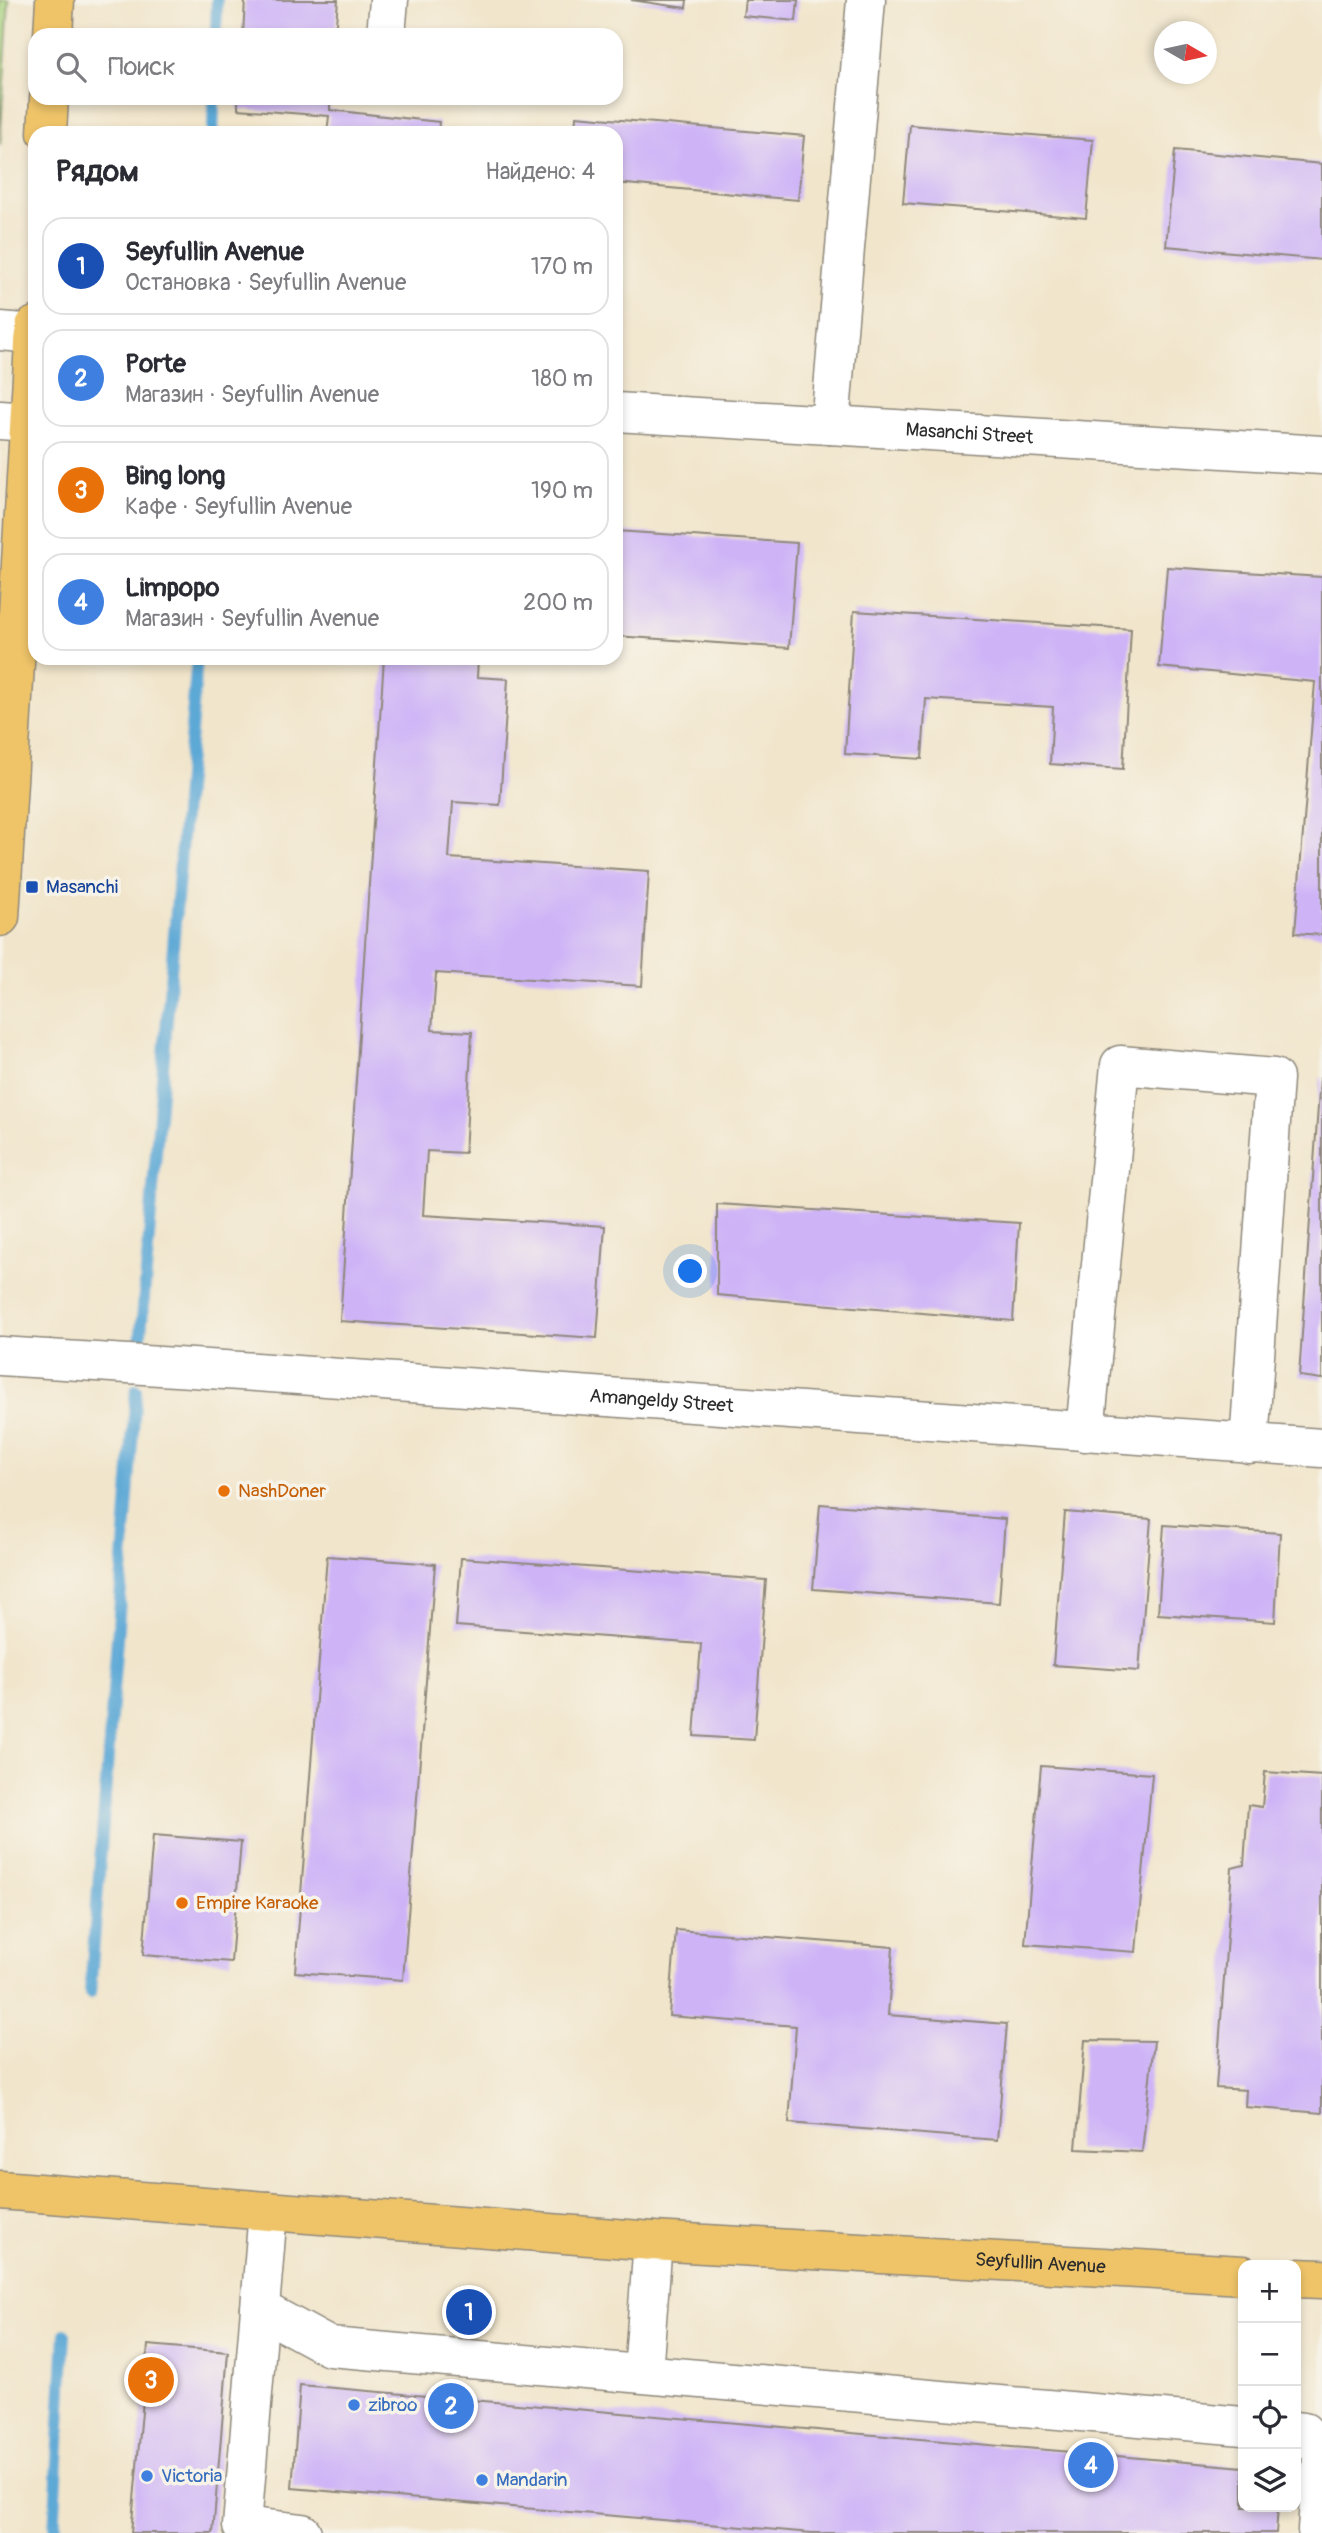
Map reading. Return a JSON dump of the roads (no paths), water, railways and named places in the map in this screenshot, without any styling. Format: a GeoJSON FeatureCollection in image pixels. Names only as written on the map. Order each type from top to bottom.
{"type":"FeatureCollection","features":[{"type":"Feature","properties":{"kind":"main road"},"geometry":{"type":"LineString","coordinates":[[53,28],[55,0]]}},
{"type":"Feature","properties":{"kind":"main road"},"geometry":{"type":"LineString","coordinates":[[47,126],[49,105]]}},
{"type":"Feature","properties":{"kind":"main road"},"geometry":{"type":"LineString","coordinates":[[0,917],[21,420],[28,377]]}},
{"type":"Feature","properties":{"kind":"main road","name":"Seyfullin Avenue"},"geometry":{"type":"LineString","coordinates":[[0,2190],[653,2241],[1238,2275]]}},
{"type":"Feature","properties":{"kind":"main road"},"geometry":{"type":"LineString","coordinates":[[1301,2278],[1322,2279]]}},
{"type":"Feature","properties":{"kind":"street"},"geometry":{"type":"LineString","coordinates":[[387,28],[389,0]]}},
{"type":"Feature","properties":{"kind":"street"},"geometry":{"type":"LineString","coordinates":[[830,425],[866,0]]}},
{"type":"Feature","properties":{"kind":"street"},"geometry":{"type":"LineString","coordinates":[[0,331],[28,333]]}},
{"type":"Feature","properties":{"kind":"street","name":"Masanchi Street"},"geometry":{"type":"LineString","coordinates":[[623,412],[1322,455]]}},
{"type":"Feature","properties":{"kind":"street"},"geometry":{"type":"LineString","coordinates":[[1085,1432],[1120,1065],[1274,1078],[1250,1444]]}},
{"type":"Feature","properties":{"kind":"street","name":"Amangeldy Street"},"geometry":{"type":"LineString","coordinates":[[0,1356],[1322,1448]]}},
{"type":"Feature","properties":{"kind":"street"},"geometry":{"type":"LineString","coordinates":[[268,2211],[241,2529],[302,2533]]}},
{"type":"Feature","properties":{"kind":"street"},"geometry":{"type":"LineString","coordinates":[[643,2373],[653,2241]]}},
{"type":"Feature","properties":{"kind":"street"},"geometry":{"type":"LineString","coordinates":[[260,2309],[330,2347],[1238,2426]]}},
{"type":"Feature","properties":{"kind":"street"},"geometry":{"type":"LineString","coordinates":[[1301,2432],[1322,2453],[1317,2530],[1320,2533]]}},
{"type":"Feature","properties":{"kind":"waterway"},"geometry":{"type":"LineString","coordinates":[[216,28],[217,0]]}},
{"type":"Feature","properties":{"kind":"waterway"},"geometry":{"type":"LineString","coordinates":[[213,126],[214,105]]}},
{"type":"Feature","properties":{"kind":"waterway"},"geometry":{"type":"LineString","coordinates":[[140,1345],[196,665]]}},
{"type":"Feature","properties":{"kind":"waterway"},"geometry":{"type":"LineString","coordinates":[[90,1993],[136,1390]]}},
{"type":"Feature","properties":{"kind":"waterway"},"geometry":{"type":"LineString","coordinates":[[54,2533],[65,2334]]}},
{"type":"Feature","properties":{"kind":"place","name":"Masanchi"},"geometry":{"type":"Point","coordinates":[32,887]}},
{"type":"Feature","properties":{"kind":"place","name":"NashDoner"},"geometry":{"type":"Point","coordinates":[224,1491]}},
{"type":"Feature","properties":{"kind":"place","name":"Empire Karaoke"},"geometry":{"type":"Point","coordinates":[182,1903]}},
{"type":"Feature","properties":{"kind":"place","name":"Seyfullin Avenue"},"geometry":{"type":"Point","coordinates":[469,2312]}},
{"type":"Feature","properties":{"kind":"place","name":"Bing long"},"geometry":{"type":"Point","coordinates":[151,2380]}},
{"type":"Feature","properties":{"kind":"place","name":"zibroo"},"geometry":{"type":"Point","coordinates":[354,2405]}},
{"type":"Feature","properties":{"kind":"place","name":"Porte"},"geometry":{"type":"Point","coordinates":[451,2406]}},
{"type":"Feature","properties":{"kind":"place","name":"Limpopo"},"geometry":{"type":"Point","coordinates":[1091,2465]}},
{"type":"Feature","properties":{"kind":"place","name":"Victoria"},"geometry":{"type":"Point","coordinates":[147,2476]}},
{"type":"Feature","properties":{"kind":"place","name":"Mandarin"},"geometry":{"type":"Point","coordinates":[482,2480]}}]}
